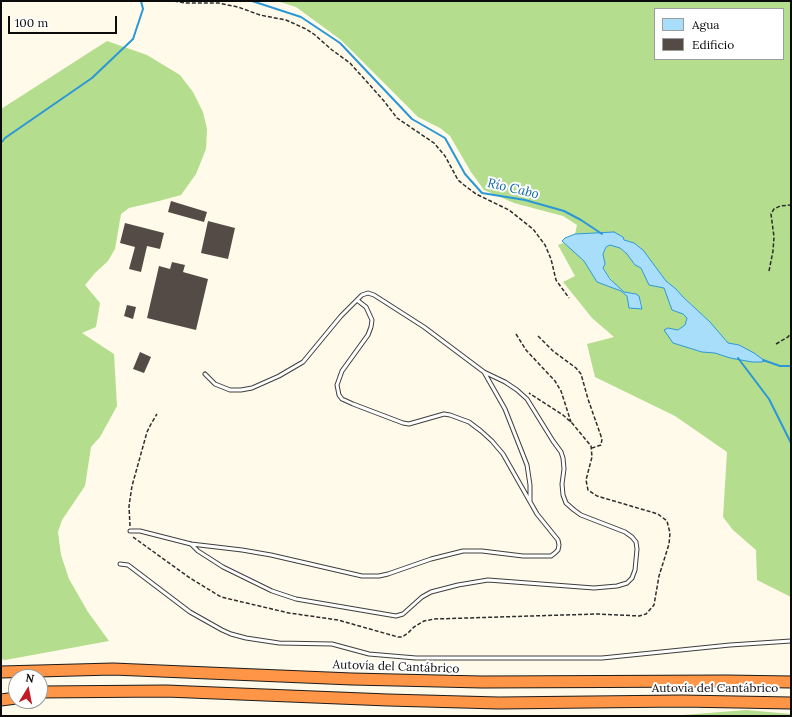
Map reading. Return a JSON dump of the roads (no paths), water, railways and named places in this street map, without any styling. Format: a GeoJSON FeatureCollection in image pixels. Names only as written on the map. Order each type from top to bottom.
{"type":"FeatureCollection","features":[{"type":"Feature","properties":{"kind":"highway","name":"Autovía del Cantábrico"},"geometry":{"type":"LineString","coordinates":[[1,672],[112,669],[482,682],[791,682]]}},
{"type":"Feature","properties":{"kind":"highway","name":"Autovía del Cantábrico"},"geometry":{"type":"LineString","coordinates":[[48,692],[166,691],[485,703],[682,701],[791,703]]}},
{"type":"Feature","properties":{"kind":"highway"},"geometry":{"type":"LineString","coordinates":[[48,697],[166,691]]}},
{"type":"Feature","properties":{"kind":"lane"},"geometry":{"type":"LineString","coordinates":[[191,544],[198,551],[223,567],[272,591],[296,599],[396,616],[403,614],[422,597],[431,592],[458,585],[488,580],[594,588],[617,586],[627,583],[632,578],[635,570],[637,550],[636,542],[625,532],[581,514],[566,503],[563,495],[562,484],[564,464],[561,452],[552,441],[527,399],[505,382],[484,372],[424,327],[374,295],[368,293],[362,295],[303,362],[278,376],[252,388],[230,390],[215,384],[205,374]]}},
{"type":"Feature","properties":{"kind":"lane"},"geometry":{"type":"LineString","coordinates":[[130,531],[140,531],[191,544],[271,555],[362,576],[379,576],[388,574],[431,559],[463,551],[482,551],[523,556],[551,556],[558,550],[558,540],[536,514],[503,454],[492,441],[469,422],[456,416],[444,414],[409,424],[403,424],[342,399],[339,395],[337,385],[342,371],[368,335],[371,327],[372,320],[366,308],[357,300]]}},
{"type":"Feature","properties":{"kind":"lane"},"geometry":{"type":"LineString","coordinates":[[484,372],[505,409],[527,465],[530,486],[530,502]]}},
{"type":"Feature","properties":{"kind":"lane"},"geometry":{"type":"LineString","coordinates":[[120,564],[128,565],[190,612],[226,632],[246,638],[279,643],[332,644],[369,654],[416,658],[602,658],[744,644],[791,642]]}},
{"type":"Feature","properties":{"kind":"water"},"geometry":{"type":"Polygon","coordinates":[[[614,232],[623,237],[624,240],[634,243],[643,250],[666,281],[710,322],[728,343],[739,345],[765,361],[752,362],[730,358],[715,353],[702,352],[673,343],[664,330],[668,328],[678,330],[685,325],[687,318],[683,314],[672,310],[664,288],[649,285],[641,268],[635,265],[627,254],[620,248],[610,245],[606,247],[603,254],[605,264],[603,268],[610,279],[624,292],[639,296],[642,309],[629,308],[627,296],[621,291],[597,282],[584,261],[562,241],[565,238],[575,234],[614,232]]]}},
{"type":"Feature","properties":{"kind":"waterway"},"geometry":{"type":"LineString","coordinates":[[1,143],[5,138],[92,78],[133,39],[143,9],[141,1]]}},
{"type":"Feature","properties":{"kind":"waterway","name":"Río Cabo"},"geometry":{"type":"LineString","coordinates":[[252,1],[301,17],[340,43],[412,119],[445,138],[465,174],[482,193],[525,200],[564,211],[602,234]]}},
{"type":"Feature","properties":{"kind":"waterway"},"geometry":{"type":"LineString","coordinates":[[738,358],[769,399],[791,443]]}},
{"type":"Feature","properties":{"kind":"waterway","name":"Río Cabo"},"geometry":{"type":"LineString","coordinates":[[763,360],[780,366],[791,366]]}}]}
